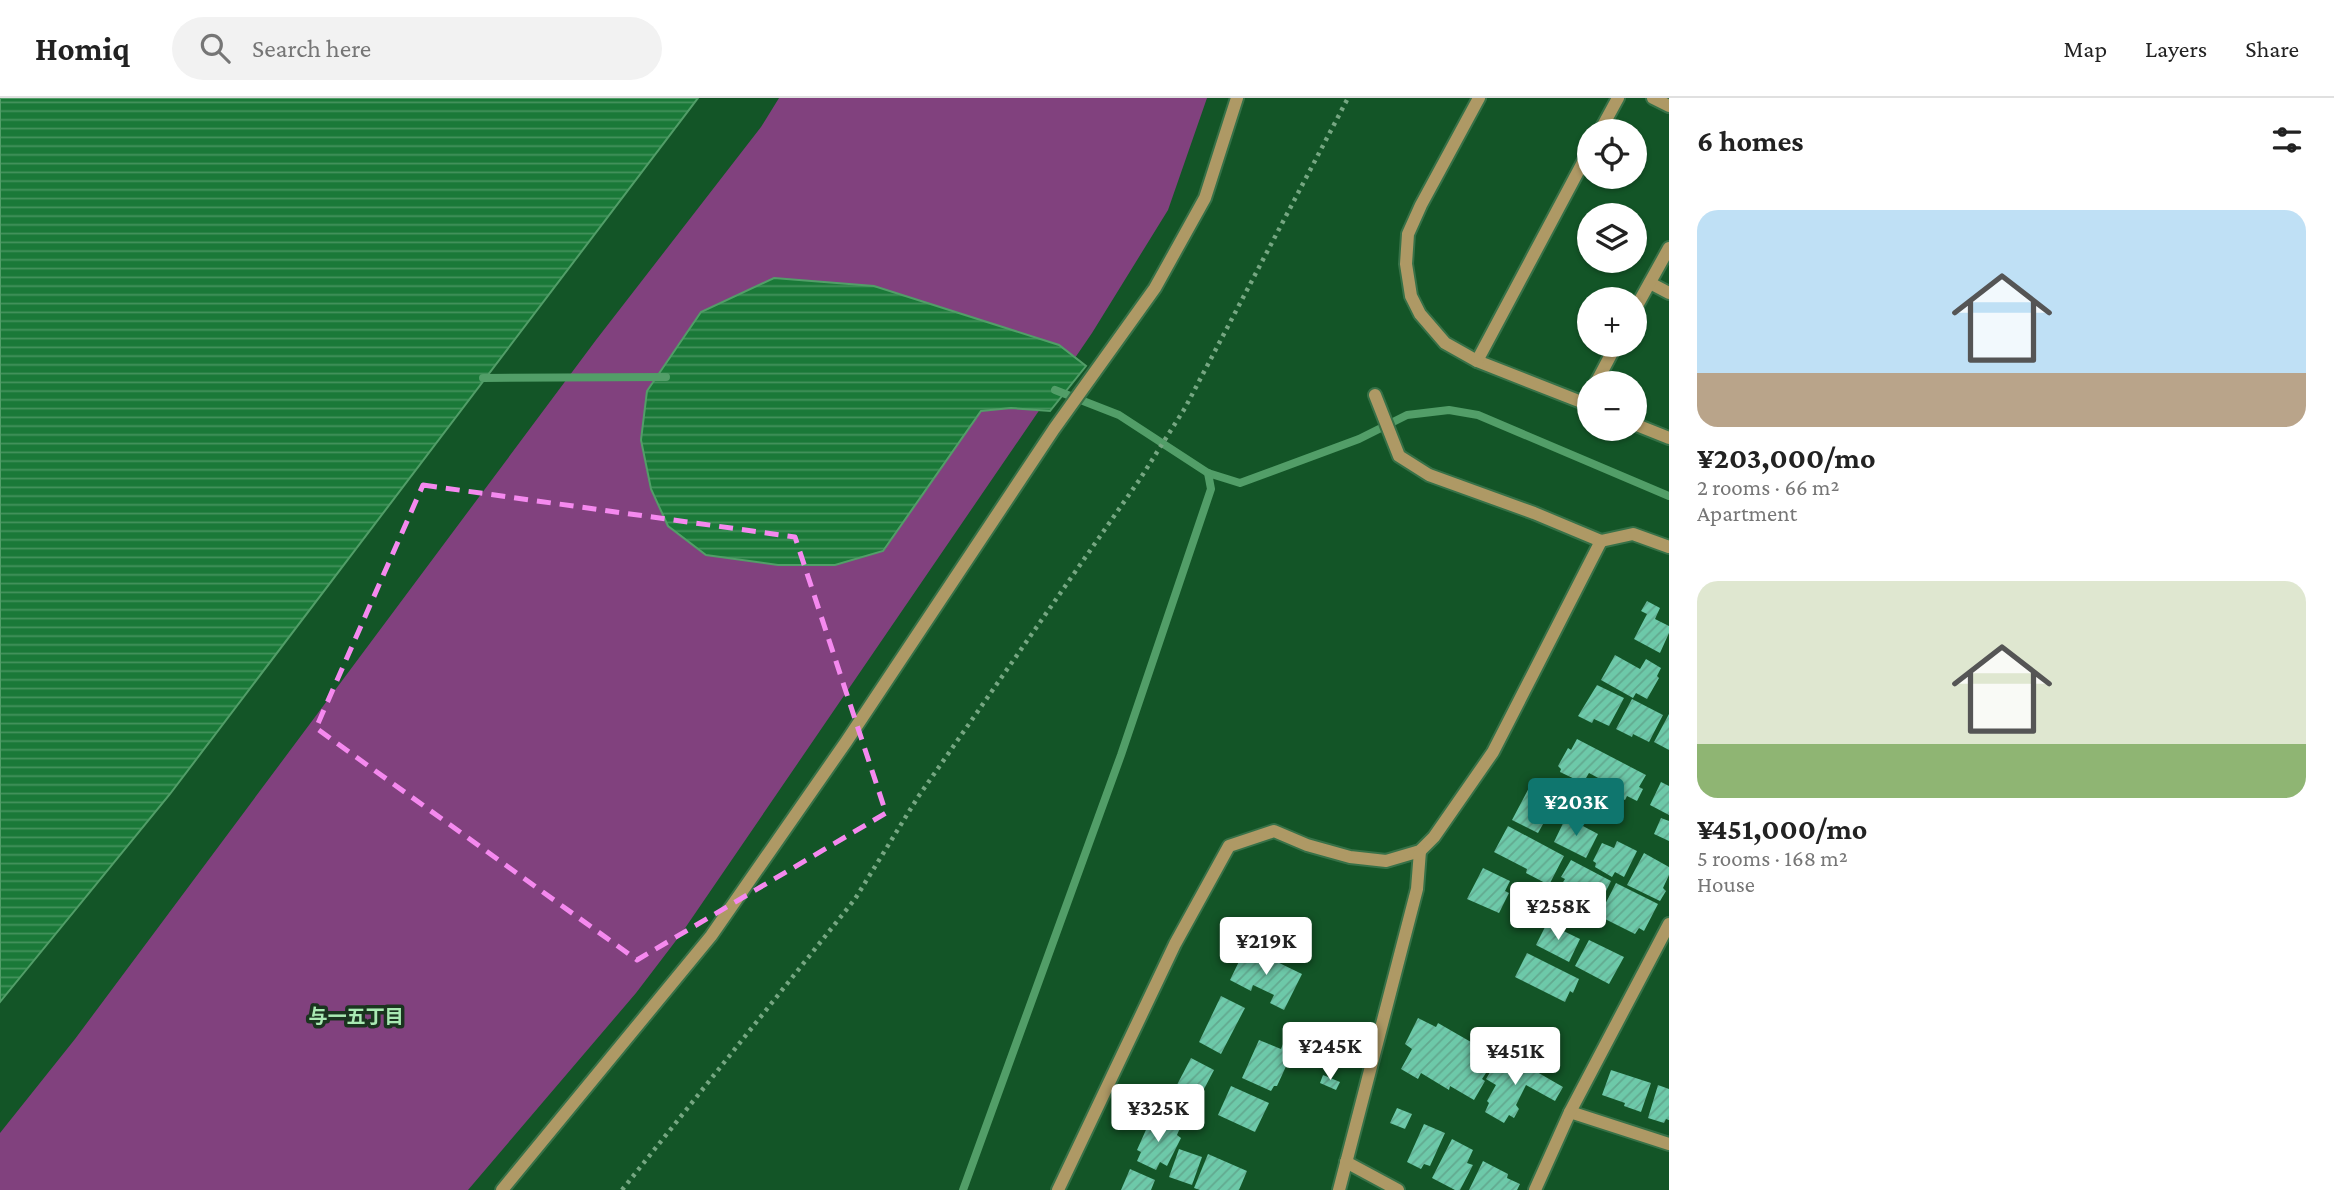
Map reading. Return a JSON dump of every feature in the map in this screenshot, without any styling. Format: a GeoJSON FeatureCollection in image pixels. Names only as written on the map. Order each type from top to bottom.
{"type":"FeatureCollection","features":[{"type":"Feature","properties":{"kind":"street"},"geometry":{"type":"LineString","coordinates":[[502,1190],[711,936],[846,742],[1086,383],[1156,288],[1205,198],[1237,98]]}},
{"type":"Feature","properties":{"kind":"street"},"geometry":{"type":"LineString","coordinates":[[1479,98],[1409,234],[1406,264],[1411,296],[1420,314],[1445,343],[1477,361],[1577,398]]}},
{"type":"Feature","properties":{"kind":"street"},"geometry":{"type":"LineString","coordinates":[[1606,119],[1618,98]]}},
{"type":"Feature","properties":{"kind":"street"},"geometry":{"type":"LineString","coordinates":[[1653,98],[1669,106]]}},
{"type":"Feature","properties":{"kind":"street"},"geometry":{"type":"LineString","coordinates":[[1477,361],[1577,173]]}},
{"type":"Feature","properties":{"kind":"street"},"geometry":{"type":"LineString","coordinates":[[1647,288],[1669,248]]}},
{"type":"Feature","properties":{"kind":"street"},"geometry":{"type":"LineString","coordinates":[[1650,283],[1669,293]]}},
{"type":"Feature","properties":{"kind":"street"},"geometry":{"type":"LineString","coordinates":[[1375,395],[1399,456],[1429,475],[1534,513],[1601,541],[1633,534],[1669,547]]}},
{"type":"Feature","properties":{"kind":"street"},"geometry":{"type":"LineString","coordinates":[[1647,429],[1669,438]]}},
{"type":"Feature","properties":{"kind":"street"},"geometry":{"type":"LineString","coordinates":[[1058,1190],[1175,944],[1229,846],[1274,831],[1307,845],[1350,857],[1386,861],[1420,851],[1434,837],[1493,752],[1601,541]]}},
{"type":"Feature","properties":{"kind":"street"},"geometry":{"type":"LineString","coordinates":[[1339,1190],[1417,889],[1420,851]]}},
{"type":"Feature","properties":{"kind":"street"},"geometry":{"type":"LineString","coordinates":[[1535,1190],[1570,1112],[1667,931]]}},
{"type":"Feature","properties":{"kind":"street"},"geometry":{"type":"LineString","coordinates":[[1570,1112],[1669,1144]]}},
{"type":"Feature","properties":{"kind":"street"},"geometry":{"type":"LineString","coordinates":[[1346,1162],[1398,1190]]}},
{"type":"Feature","properties":{"kind":"path"},"geometry":{"type":"LineString","coordinates":[[622,1190],[855,899],[918,797],[1140,479],[1185,408],[1348,98]]}},
{"type":"Feature","properties":{"kind":"highlighted area"},"geometry":{"type":"Polygon","coordinates":[[[423,485],[795,537],[886,813],[637,960],[316,728],[423,485]]]}},
{"type":"Feature","properties":{"kind":"shaded area"},"geometry":{"type":"Polygon","coordinates":[[[0,98],[698,98],[170,794],[0,1002],[0,98]]]}},
{"type":"Feature","properties":{"kind":"shaded area"},"geometry":{"type":"Polygon","coordinates":[[[779,98],[1207,98],[1168,210],[1092,333],[681,934],[636,993],[468,1190],[0,1190],[0,1133],[75,1039],[596,340],[761,127],[779,98]]]}},
{"type":"Feature","properties":{"kind":"shaded area"},"geometry":{"type":"Polygon","coordinates":[[[774,278],[874,286],[1059,345],[1086,366],[1050,411],[1011,408],[981,411],[883,551],[835,565],[778,565],[706,555],[668,526],[651,489],[641,440],[647,391],[701,312],[774,278]]]}},
{"type":"Feature","properties":{"kind":"building"},"geometry":{"type":"Polygon","coordinates":[[[1647,601],[1660,608],[1655,619],[1669,626],[1669,633],[1660,653],[1634,639],[1647,614],[1641,611],[1647,601]]]}},
{"type":"Feature","properties":{"kind":"building"},"geometry":{"type":"Polygon","coordinates":[[[1615,655],[1640,669],[1646,659],[1661,668],[1657,676],[1659,678],[1647,699],[1636,693],[1633,698],[1601,680],[1615,655]]]}},
{"type":"Feature","properties":{"kind":"building"},"geometry":{"type":"Polygon","coordinates":[[[1597,685],[1624,698],[1609,726],[1594,719],[1592,723],[1578,716],[1597,685]]]}},
{"type":"Feature","properties":{"kind":"building"},"geometry":{"type":"Polygon","coordinates":[[[1632,699],[1663,715],[1649,742],[1616,729],[1632,699]]]}},
{"type":"Feature","properties":{"kind":"building"},"geometry":{"type":"Polygon","coordinates":[[[1669,714],[1669,750],[1654,742],[1669,714]]]}},
{"type":"Feature","properties":{"kind":"building"},"geometry":{"type":"Polygon","coordinates":[[[1577,739],[1646,775],[1639,787],[1643,789],[1637,801],[1627,796],[1625,800],[1600,787],[1602,780],[1589,773],[1583,783],[1560,772],[1558,766],[1568,748],[1571,750],[1577,739]]]}},
{"type":"Feature","properties":{"kind":"building"},"geometry":{"type":"Polygon","coordinates":[[[1661,782],[1669,786],[1669,815],[1650,805],[1661,782]]]}},
{"type":"Feature","properties":{"kind":"building"},"geometry":{"type":"Polygon","coordinates":[[[1531,784],[1548,792],[1543,803],[1552,808],[1538,833],[1512,820],[1531,784]]]}},
{"type":"Feature","properties":{"kind":"building"},"geometry":{"type":"Polygon","coordinates":[[[1566,817],[1598,834],[1586,858],[1554,842],[1566,817]]]}},
{"type":"Feature","properties":{"kind":"building"},"geometry":{"type":"Polygon","coordinates":[[[1661,818],[1669,821],[1669,841],[1654,834],[1661,818]]]}},
{"type":"Feature","properties":{"kind":"building"},"geometry":{"type":"Polygon","coordinates":[[[1508,826],[1564,856],[1549,885],[1526,873],[1527,869],[1494,852],[1508,826]]]}},
{"type":"Feature","properties":{"kind":"building"},"geometry":{"type":"Polygon","coordinates":[[[1617,841],[1637,851],[1624,877],[1615,872],[1612,877],[1595,867],[1596,863],[1593,861],[1602,843],[1614,848],[1617,841]]]}},
{"type":"Feature","properties":{"kind":"building"},"geometry":{"type":"Polygon","coordinates":[[[1644,853],[1669,867],[1669,875],[1663,888],[1666,891],[1660,901],[1627,885],[1644,853]]]}},
{"type":"Feature","properties":{"kind":"building"},"geometry":{"type":"Polygon","coordinates":[[[1571,860],[1611,881],[1603,897],[1597,893],[1591,903],[1560,887],[1565,879],[1561,877],[1571,860]]]}},
{"type":"Feature","properties":{"kind":"building"},"geometry":{"type":"Polygon","coordinates":[[[1483,868],[1510,881],[1505,891],[1509,893],[1499,913],[1467,899],[1483,868]]]}},
{"type":"Feature","properties":{"kind":"building"},"geometry":{"type":"Polygon","coordinates":[[[1616,883],[1658,904],[1644,931],[1639,928],[1635,934],[1599,916],[1616,883]]]}},
{"type":"Feature","properties":{"kind":"building"},"geometry":{"type":"Polygon","coordinates":[[[1547,923],[1580,939],[1569,962],[1536,945],[1547,923]]]}},
{"type":"Feature","properties":{"kind":"building"},"geometry":{"type":"Polygon","coordinates":[[[1589,940],[1624,957],[1609,984],[1575,966],[1589,940]]]}},
{"type":"Feature","properties":{"kind":"building"},"geometry":{"type":"Polygon","coordinates":[[[1246,947],[1302,974],[1284,1010],[1270,1003],[1274,995],[1253,985],[1251,991],[1230,980],[1246,947]]]}},
{"type":"Feature","properties":{"kind":"building"},"geometry":{"type":"Polygon","coordinates":[[[1527,953],[1579,979],[1573,993],[1570,991],[1565,1002],[1515,977],[1527,953]]]}},
{"type":"Feature","properties":{"kind":"building"},"geometry":{"type":"Polygon","coordinates":[[[1221,996],[1245,1008],[1221,1054],[1199,1042],[1221,996]]]}},
{"type":"Feature","properties":{"kind":"building"},"geometry":{"type":"Polygon","coordinates":[[[1418,1018],[1436,1027],[1438,1023],[1490,1053],[1492,1050],[1495,1052],[1484,1072],[1486,1073],[1482,1079],[1485,1081],[1474,1100],[1450,1086],[1449,1090],[1421,1073],[1418,1079],[1401,1069],[1412,1049],[1405,1044],[1418,1018]]]}},
{"type":"Feature","properties":{"kind":"building"},"geometry":{"type":"Polygon","coordinates":[[[1259,1040],[1281,1049],[1283,1044],[1294,1049],[1277,1086],[1271,1091],[1242,1078],[1259,1040]]]}},
{"type":"Feature","properties":{"kind":"building"},"geometry":{"type":"Polygon","coordinates":[[[1502,1052],[1563,1087],[1555,1101],[1526,1085],[1516,1105],[1519,1109],[1514,1118],[1509,1115],[1504,1123],[1485,1112],[1489,1103],[1487,1101],[1496,1085],[1486,1079],[1502,1052]]]}},
{"type":"Feature","properties":{"kind":"building"},"geometry":{"type":"Polygon","coordinates":[[[1191,1058],[1214,1070],[1191,1114],[1168,1102],[1191,1058]]]}},
{"type":"Feature","properties":{"kind":"building"},"geometry":{"type":"Polygon","coordinates":[[[1611,1070],[1651,1083],[1641,1112],[1602,1095],[1611,1070]]]}},
{"type":"Feature","properties":{"kind":"building"},"geometry":{"type":"Polygon","coordinates":[[[1323,1075],[1340,1082],[1336,1090],[1320,1083],[1323,1075]]]}},
{"type":"Feature","properties":{"kind":"building"},"geometry":{"type":"Polygon","coordinates":[[[1658,1085],[1669,1089],[1669,1120],[1666,1119],[1664,1123],[1648,1118],[1658,1085]]]}},
{"type":"Feature","properties":{"kind":"building"},"geometry":{"type":"Polygon","coordinates":[[[1231,1086],[1269,1103],[1255,1132],[1218,1115],[1231,1086]]]}},
{"type":"Feature","properties":{"kind":"building"},"geometry":{"type":"Polygon","coordinates":[[[1397,1108],[1412,1114],[1405,1129],[1390,1123],[1397,1108]]]}},
{"type":"Feature","properties":{"kind":"building"},"geometry":{"type":"Polygon","coordinates":[[[1155,1117],[1180,1128],[1177,1135],[1181,1138],[1167,1166],[1160,1162],[1156,1170],[1137,1161],[1141,1152],[1137,1150],[1149,1123],[1152,1124],[1155,1117]]]}},
{"type":"Feature","properties":{"kind":"building"},"geometry":{"type":"Polygon","coordinates":[[[1424,1124],[1445,1133],[1430,1166],[1424,1164],[1421,1169],[1407,1162],[1424,1124]]]}},
{"type":"Feature","properties":{"kind":"building"},"geometry":{"type":"Polygon","coordinates":[[[1452,1139],[1473,1150],[1467,1163],[1473,1165],[1460,1190],[1432,1178],[1452,1139]]]}},
{"type":"Feature","properties":{"kind":"building"},"geometry":{"type":"Polygon","coordinates":[[[1179,1149],[1202,1157],[1192,1185],[1169,1177],[1179,1149]]]}},
{"type":"Feature","properties":{"kind":"building"},"geometry":{"type":"Polygon","coordinates":[[[1208,1154],[1247,1171],[1239,1190],[1194,1188],[1208,1154]]]}},
{"type":"Feature","properties":{"kind":"building"},"geometry":{"type":"Polygon","coordinates":[[[1483,1161],[1508,1174],[1507,1178],[1520,1184],[1517,1190],[1469,1190],[1483,1161]]]}},
{"type":"Feature","properties":{"kind":"building"},"geometry":{"type":"Polygon","coordinates":[[[1130,1169],[1155,1180],[1151,1190],[1121,1190],[1130,1169]]]}},
{"type":"Feature","properties":{"kind":"waterway"},"geometry":{"type":"LineString","coordinates":[[483,378],[666,377]]}},
{"type":"Feature","properties":{"kind":"waterway"},"geometry":{"type":"LineString","coordinates":[[1055,390],[1119,415],[1208,473],[1240,483],[1359,439],[1407,415],[1449,410],[1478,415],[1669,496]]}},
{"type":"Feature","properties":{"kind":"waterway"},"geometry":{"type":"LineString","coordinates":[[963,1190],[1121,755],[1211,489],[1208,473]]}},
{"type":"Feature","properties":{"kind":"district","name":"与一五丁目"},"geometry":{"type":"Point","coordinates":[356,1016]}}]}
